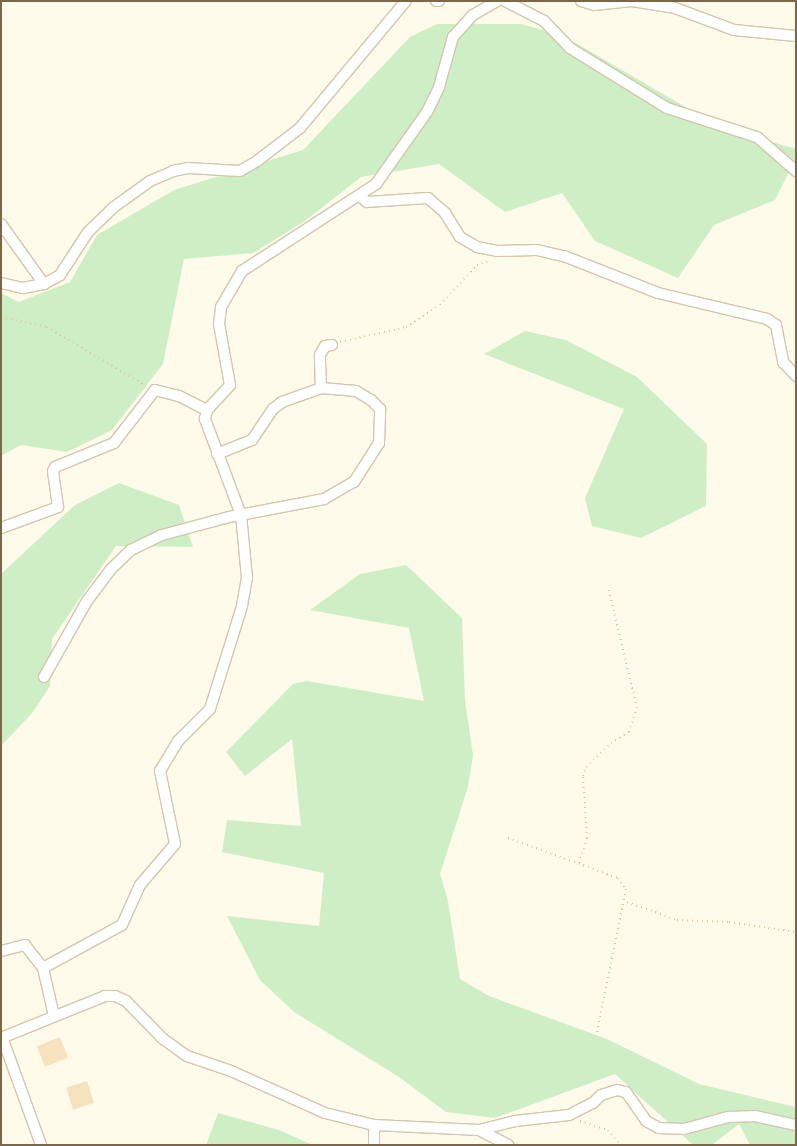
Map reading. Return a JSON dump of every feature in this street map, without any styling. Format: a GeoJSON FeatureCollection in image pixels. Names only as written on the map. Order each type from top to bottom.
{"type":"FeatureCollection","features":[{"type":"Feature","properties":{"kind":"street"},"geometry":{"type":"LineString","coordinates":[[1,283],[23,288],[44,284],[60,275],[88,232],[114,207],[150,181],[173,171],[188,168],[240,171],[300,128],[406,1]]}},
{"type":"Feature","properties":{"kind":"street"},"geometry":{"type":"LineString","coordinates":[[43,968],[122,925],[140,885],[175,844],[160,771],[178,741],[210,709],[235,631],[247,578],[241,515],[205,419],[207,410],[230,385],[219,324],[220,307],[242,271],[361,197],[376,184],[427,112],[439,87],[453,37],[473,15],[497,1]]}},
{"type":"Feature","properties":{"kind":"street"},"geometry":{"type":"LineString","coordinates":[[505,1],[544,21],[570,48],[667,108],[757,136],[796,171]]}},
{"type":"Feature","properties":{"kind":"street"},"geometry":{"type":"LineString","coordinates":[[581,1],[594,6],[632,1],[674,8],[734,30],[796,36]]}},
{"type":"Feature","properties":{"kind":"street"},"geometry":{"type":"LineString","coordinates":[[361,197],[367,202],[428,198],[445,213],[460,237],[477,247],[502,252],[537,250],[564,256],[658,293],[768,319],[776,326],[783,362],[796,376]]}},
{"type":"Feature","properties":{"kind":"street"},"geometry":{"type":"LineString","coordinates":[[1,224],[44,284]]}},
{"type":"Feature","properties":{"kind":"street"},"geometry":{"type":"LineString","coordinates":[[321,388],[320,354],[325,346],[332,345]]}},
{"type":"Feature","properties":{"kind":"street"},"geometry":{"type":"LineString","coordinates":[[44,677],[87,601],[110,570],[131,550],[162,535],[241,515],[304,506],[345,490],[354,482],[379,443],[380,410],[371,400],[356,391],[321,388],[282,402],[273,409],[252,440],[217,454]]}},
{"type":"Feature","properties":{"kind":"street"},"geometry":{"type":"LineString","coordinates":[[1,528],[58,507],[53,471],[55,467],[114,443],[155,390],[179,396],[207,410]]}},
{"type":"Feature","properties":{"kind":"street"},"geometry":{"type":"LineString","coordinates":[[1,951],[24,946],[43,968],[54,1016]]}},
{"type":"Feature","properties":{"kind":"street"},"geometry":{"type":"LineString","coordinates":[[41,1145],[2,1038],[105,996],[115,996],[126,1001],[162,1038],[186,1056],[231,1071],[325,1113],[374,1125],[478,1130],[515,1121],[569,1115],[593,1103],[601,1095],[617,1090],[626,1092],[646,1121],[659,1128],[684,1129],[728,1117],[755,1116],[796,1126]]}},
{"type":"Feature","properties":{"kind":"street"},"geometry":{"type":"LineString","coordinates":[[374,1125],[374,1145]]}},
{"type":"Feature","properties":{"kind":"street"},"geometry":{"type":"LineString","coordinates":[[478,1130],[508,1145]]}},
{"type":"Feature","properties":{"kind":"path"},"geometry":{"type":"LineString","coordinates":[[332,345],[406,327],[440,305],[477,265],[491,260]]}},
{"type":"Feature","properties":{"kind":"path"},"geometry":{"type":"LineString","coordinates":[[1,317],[47,327],[155,390]]}},
{"type":"Feature","properties":{"kind":"path"},"geometry":{"type":"LineString","coordinates":[[579,864],[587,838],[583,776],[586,767],[611,743],[629,732],[637,708],[608,587]]}},
{"type":"Feature","properties":{"kind":"path"},"geometry":{"type":"LineString","coordinates":[[508,838],[618,878],[626,889],[626,902],[597,1032]]}},
{"type":"Feature","properties":{"kind":"path"},"geometry":{"type":"LineString","coordinates":[[626,902],[677,920],[729,922],[796,932]]}},
{"type":"Feature","properties":{"kind":"path"},"geometry":{"type":"LineString","coordinates":[[569,1115],[608,1130],[621,1145]]}},
{"type":"Feature","properties":{"kind":"green space"},"geometry":{"type":"Polygon","coordinates":[[[437,24],[521,24],[562,35],[718,126],[796,149],[796,158],[775,200],[714,225],[678,278],[595,241],[562,193],[505,212],[439,164],[361,177],[305,221],[253,253],[184,259],[163,364],[112,430],[67,452],[21,445],[1,456],[1,293],[19,302],[70,282],[97,235],[174,190],[303,150],[410,37],[437,24]]]}},
{"type":"Feature","properties":{"kind":"green space"},"geometry":{"type":"Polygon","coordinates":[[[525,331],[566,340],[637,377],[707,444],[706,506],[641,538],[592,526],[585,498],[624,409],[484,354],[525,331]]]}},
{"type":"Feature","properties":{"kind":"green space"},"geometry":{"type":"Polygon","coordinates":[[[119,483],[179,505],[193,547],[116,546],[52,639],[50,686],[33,712],[1,746],[1,574],[75,505],[119,483]]]}},
{"type":"Feature","properties":{"kind":"green space"},"geometry":{"type":"Polygon","coordinates":[[[406,565],[462,618],[465,700],[473,755],[468,787],[440,874],[448,901],[460,979],[489,996],[607,1039],[699,1084],[796,1107],[796,1145],[750,1145],[739,1124],[712,1145],[693,1145],[615,1074],[495,1118],[446,1112],[399,1077],[294,1012],[260,980],[227,916],[319,926],[324,873],[222,852],[227,820],[301,826],[292,739],[245,776],[226,752],[293,684],[307,681],[424,701],[409,628],[310,610],[360,574],[406,565]]]}},
{"type":"Feature","properties":{"kind":"green space"},"geometry":{"type":"Polygon","coordinates":[[[218,1113],[279,1130],[313,1145],[206,1145],[218,1113]]]}},
{"type":"Feature","properties":{"kind":"building"},"geometry":{"type":"Polygon","coordinates":[[[60,1037],[68,1057],[45,1067],[37,1046],[60,1037]]]}},
{"type":"Feature","properties":{"kind":"building"},"geometry":{"type":"Polygon","coordinates":[[[87,1081],[94,1103],[73,1110],[66,1088],[87,1081]]]}}]}
